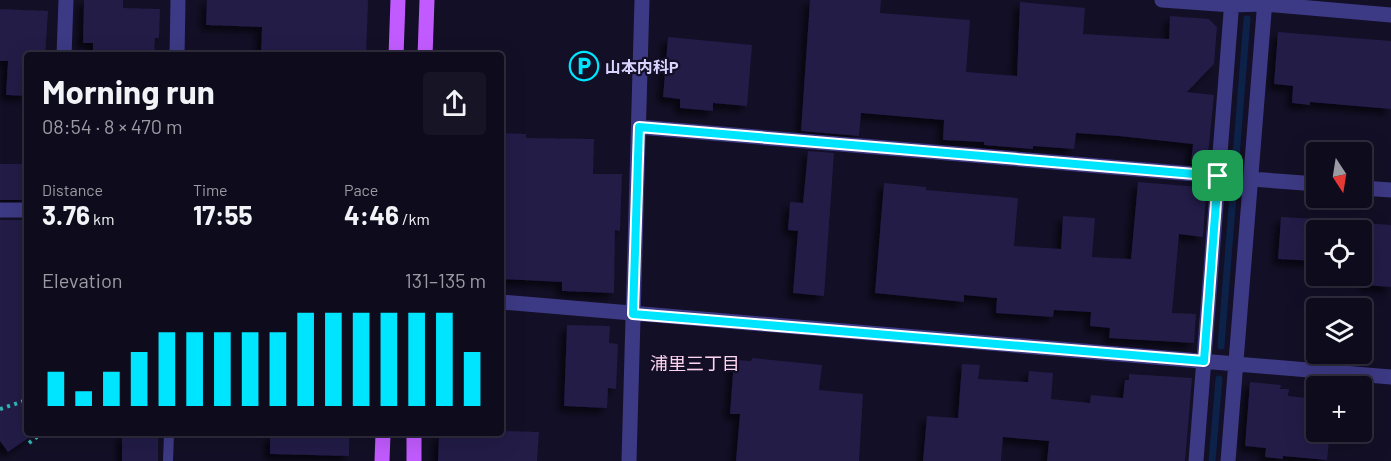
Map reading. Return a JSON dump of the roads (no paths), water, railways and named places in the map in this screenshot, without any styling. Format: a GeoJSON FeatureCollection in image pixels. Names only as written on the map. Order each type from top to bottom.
{"type":"FeatureCollection","features":[{"type":"Feature","properties":{"kind":"main road"},"geometry":{"type":"LineString","coordinates":[[396,52],[398,0]]}},
{"type":"Feature","properties":{"kind":"main road"},"geometry":{"type":"LineString","coordinates":[[425,52],[427,0]]}},
{"type":"Feature","properties":{"kind":"main road"},"geometry":{"type":"LineString","coordinates":[[382,461],[383,436]]}},
{"type":"Feature","properties":{"kind":"main road"},"geometry":{"type":"LineString","coordinates":[[414,436],[414,461]]}},
{"type":"Feature","properties":{"kind":"street"},"geometry":{"type":"LineString","coordinates":[[64,52],[66,0]]}},
{"type":"Feature","properties":{"kind":"street"},"geometry":{"type":"LineString","coordinates":[[177,52],[178,0]]}},
{"type":"Feature","properties":{"kind":"street"},"geometry":{"type":"LineString","coordinates":[[628,461],[642,0]]}},
{"type":"Feature","properties":{"kind":"street"},"geometry":{"type":"LineString","coordinates":[[1162,0],[1265,2],[1391,15]]}},
{"type":"Feature","properties":{"kind":"street"},"geometry":{"type":"LineString","coordinates":[[1228,461],[1265,2]]}},
{"type":"Feature","properties":{"kind":"street"},"geometry":{"type":"LineString","coordinates":[[1196,461],[1232,3]]}},
{"type":"Feature","properties":{"kind":"street"},"geometry":{"type":"LineString","coordinates":[[639,127],[1218,176]]}},
{"type":"Feature","properties":{"kind":"street"},"geometry":{"type":"LineString","coordinates":[[1251,179],[1306,183]]}},
{"type":"Feature","properties":{"kind":"street"},"geometry":{"type":"LineString","coordinates":[[1372,189],[1391,190]]}},
{"type":"Feature","properties":{"kind":"street"},"geometry":{"type":"LineString","coordinates":[[0,210],[24,210]]}},
{"type":"Feature","properties":{"kind":"street"},"geometry":{"type":"LineString","coordinates":[[504,302],[1391,377]]}},
{"type":"Feature","properties":{"kind":"lane"},"geometry":{"type":"LineString","coordinates":[[168,461],[169,436]]}},
{"type":"Feature","properties":{"kind":"waterway"},"geometry":{"type":"LineString","coordinates":[[1221,346],[1247,19]]}},
{"type":"Feature","properties":{"kind":"waterway"},"geometry":{"type":"LineString","coordinates":[[1212,461],[1219,379]]}},
{"type":"Feature","properties":{"kind":"place","name":"山本内科P"},"geometry":{"type":"Point","coordinates":[584,66]}},
{"type":"Feature","properties":{"kind":"district","name":"浦里三丁目"},"geometry":{"type":"Point","coordinates":[695,363]}}]}
